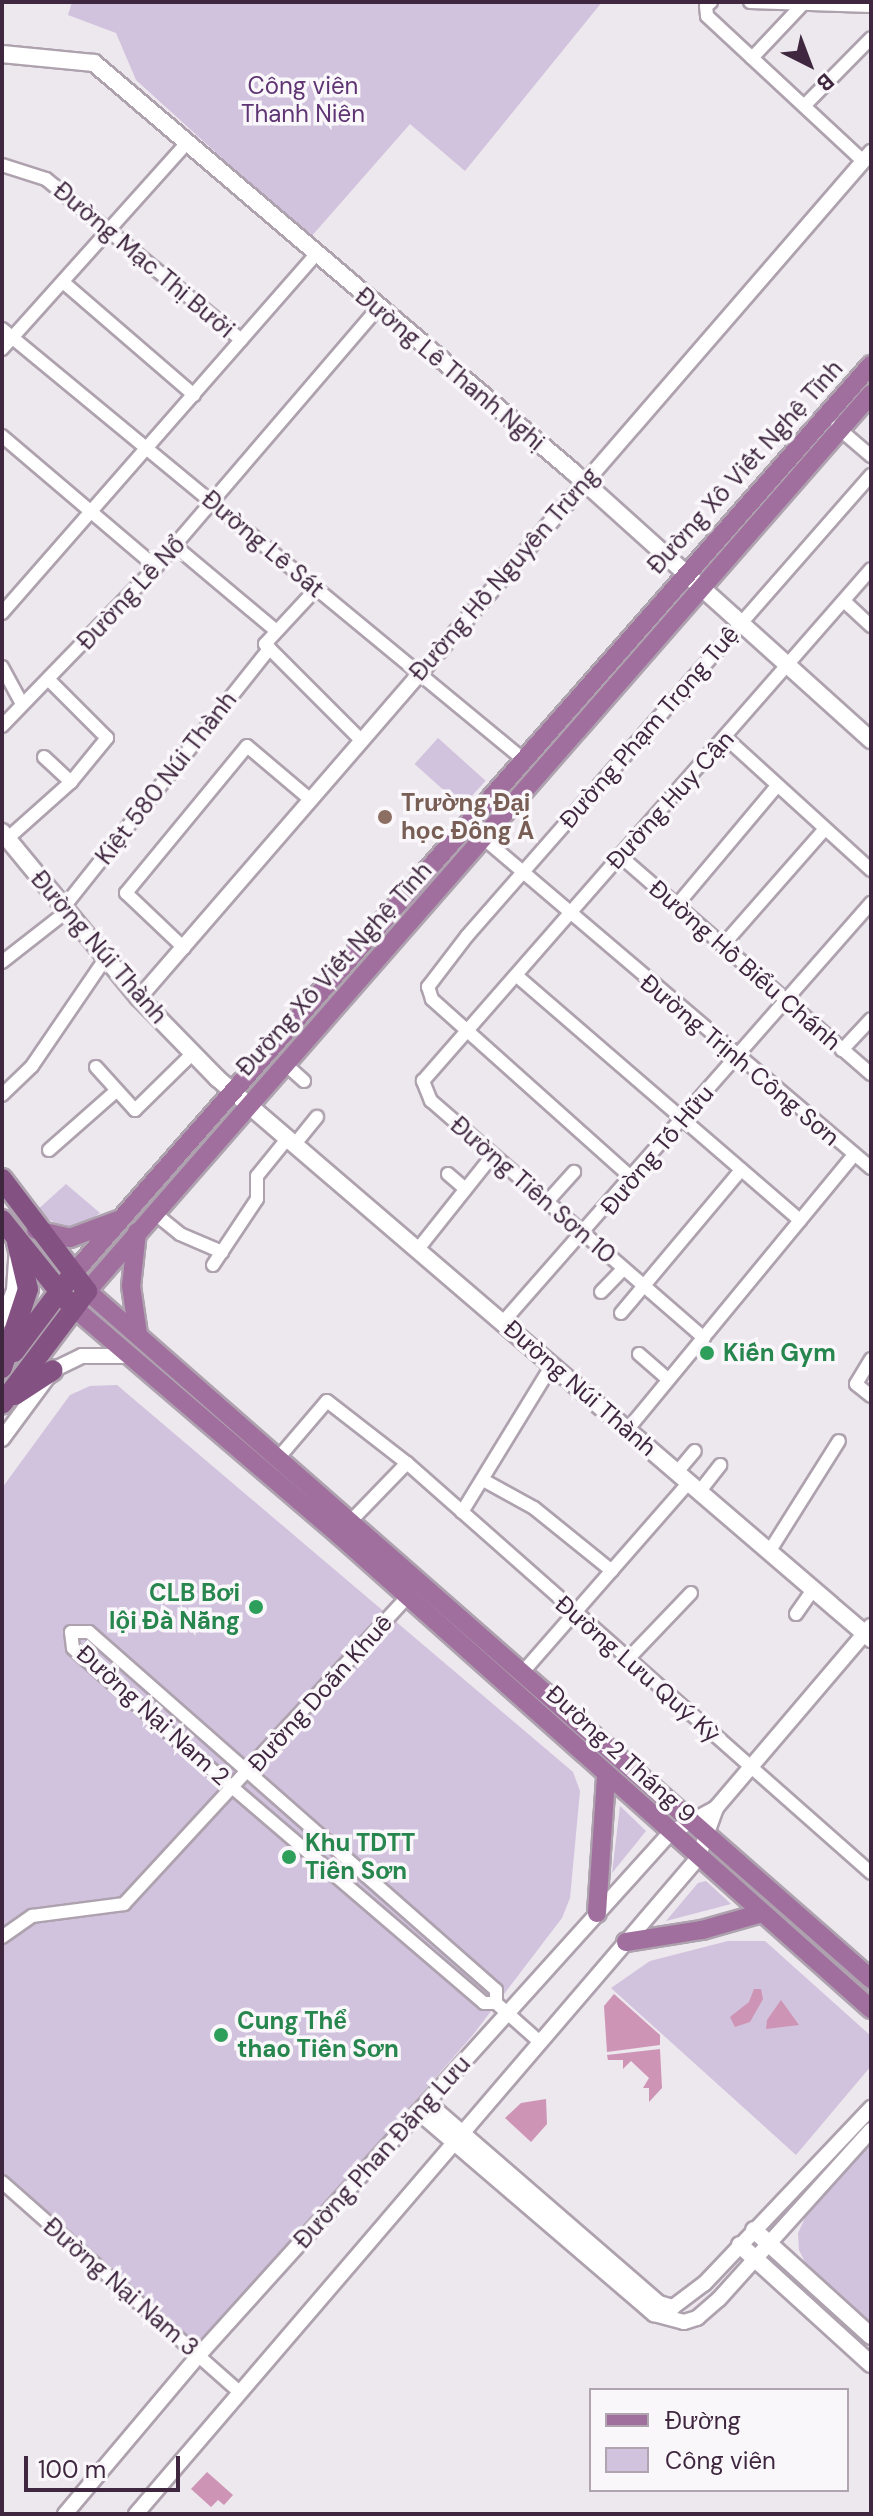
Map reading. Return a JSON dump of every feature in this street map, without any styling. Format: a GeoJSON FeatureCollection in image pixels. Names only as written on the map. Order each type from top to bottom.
{"type":"FeatureCollection","features":[{"type":"Feature","properties":{"kind":"highway"},"geometry":{"type":"LineString","coordinates":[[2,1179],[36,1229],[87,1291]]}},
{"type":"Feature","properties":{"kind":"highway","name":"Đường 2 Tháng 9"},"geometry":{"type":"LineString","coordinates":[[2,1220],[66,1300]]}},
{"type":"Feature","properties":{"kind":"highway"},"geometry":{"type":"LineString","coordinates":[[2,1368],[28,1289],[17,1242]]}},
{"type":"Feature","properties":{"kind":"highway","name":"Đường Xô Viết Nghệ Tĩnh"},"geometry":{"type":"LineString","coordinates":[[2,1404],[66,1300],[72,1275]]}},
{"type":"Feature","properties":{"kind":"highway","name":"Đường Xô Viết Nghệ Tĩnh"},"geometry":{"type":"LineString","coordinates":[[2,1368],[66,1300],[87,1291]]}},
{"type":"Feature","properties":{"kind":"highway"},"geometry":{"type":"LineString","coordinates":[[2,1404],[53,1370]]}},
{"type":"Feature","properties":{"kind":"main road","name":"Đường Lê Thanh Nghị"},"geometry":{"type":"LineString","coordinates":[[2,54],[94,63],[585,483],[871,740]]}},
{"type":"Feature","properties":{"kind":"main road","name":"Đường Xô Viết Nghệ Tĩnh"},"geometry":{"type":"LineString","coordinates":[[72,1275],[469,826],[684,574],[871,365]]}},
{"type":"Feature","properties":{"kind":"main road","name":"Đường Xô Viết Nghệ Tĩnh"},"geometry":{"type":"LineString","coordinates":[[87,1291],[871,394]]}},
{"type":"Feature","properties":{"kind":"main road","name":"Đường Núi Thành"},"geometry":{"type":"LineString","coordinates":[[5,836],[139,998],[232,1092],[813,1590],[869,1633]]}},
{"type":"Feature","properties":{"kind":"main road"},"geometry":{"type":"LineString","coordinates":[[36,1229],[70,1238],[121,1219]]}},
{"type":"Feature","properties":{"kind":"main road"},"geometry":{"type":"LineString","coordinates":[[137,1232],[131,1286],[138,1334]]}},
{"type":"Feature","properties":{"kind":"main road","name":"Đường 2 Tháng 9"},"geometry":{"type":"LineString","coordinates":[[87,1291],[352,1519],[522,1673],[871,1979]]}},
{"type":"Feature","properties":{"kind":"main road","name":"Đường 2 Tháng 9"},"geometry":{"type":"LineString","coordinates":[[66,1300],[338,1534],[871,2009]]}},
{"type":"Feature","properties":{"kind":"main road"},"geometry":{"type":"LineString","coordinates":[[597,1913],[606,1776]]}},
{"type":"Feature","properties":{"kind":"main road"},"geometry":{"type":"LineString","coordinates":[[626,1942],[702,1930],[762,1913]]}},
{"type":"Feature","properties":{"kind":"main road"},"geometry":{"type":"LineString","coordinates":[[754,2230],[866,2332],[848,2343]]}},
{"type":"Feature","properties":{"kind":"main road"},"geometry":{"type":"LineString","coordinates":[[740,2245],[871,2364]]}},
{"type":"Feature","properties":{"kind":"street"},"geometry":{"type":"LineString","coordinates":[[750,2],[871,6]]}},
{"type":"Feature","properties":{"kind":"street"},"geometry":{"type":"LineString","coordinates":[[709,4],[707,16],[804,106],[867,157]]}},
{"type":"Feature","properties":{"kind":"street"},"geometry":{"type":"LineString","coordinates":[[752,58],[803,4]]}},
{"type":"Feature","properties":{"kind":"street"},"geometry":{"type":"LineString","coordinates":[[804,106],[871,38]]}},
{"type":"Feature","properties":{"kind":"street"},"geometry":{"type":"LineString","coordinates":[[2,349],[7,333],[63,282],[187,143]]}},
{"type":"Feature","properties":{"kind":"street","name":"Đường Hồ Nguyên Trừng"},"geometry":{"type":"LineString","coordinates":[[139,998],[417,672],[867,157]]}},
{"type":"Feature","properties":{"kind":"street","name":"Đường Mạc Thị Bưởi"},"geometry":{"type":"LineString","coordinates":[[2,165],[46,179],[241,340]]}},
{"type":"Feature","properties":{"kind":"street"},"geometry":{"type":"LineString","coordinates":[[2,613],[315,255]]}},
{"type":"Feature","properties":{"kind":"street"},"geometry":{"type":"LineString","coordinates":[[63,282],[194,395]]}},
{"type":"Feature","properties":{"kind":"street","name":"Đường Lê Nổ"},"geometry":{"type":"LineString","coordinates":[[2,726],[175,546],[378,308]]}},
{"type":"Feature","properties":{"kind":"street","name":"Đường Lê Sát"},"geometry":{"type":"LineString","coordinates":[[7,333],[524,760]]}},
{"type":"Feature","properties":{"kind":"street"},"geometry":{"type":"LineString","coordinates":[[826,417],[871,456]]}},
{"type":"Feature","properties":{"kind":"street"},"geometry":{"type":"LineString","coordinates":[[2,436],[156,567]]}},
{"type":"Feature","properties":{"kind":"street","name":"Đường Phạm Trọng Tuệ"},"geometry":{"type":"LineString","coordinates":[[633,1179],[432,999],[428,987],[522,872],[871,475]]}},
{"type":"Feature","properties":{"kind":"street"},"geometry":{"type":"LineString","coordinates":[[175,546],[275,630]]}},
{"type":"Feature","properties":{"kind":"street","name":"Đường Huy Cận"},"geometry":{"type":"LineString","coordinates":[[471,1032],[619,855],[726,738],[871,569]]}},
{"type":"Feature","properties":{"kind":"street"},"geometry":{"type":"LineString","coordinates":[[316,589],[265,644],[361,740]]}},
{"type":"Feature","properties":{"kind":"street"},"geometry":{"type":"LineString","coordinates":[[844,601],[871,626]]}},
{"type":"Feature","properties":{"kind":"street","name":"Kiệt 580 Núi Thành"},"geometry":{"type":"LineString","coordinates":[[2,962],[64,910],[270,648]]}},
{"type":"Feature","properties":{"kind":"street"},"geometry":{"type":"LineString","coordinates":[[2,667],[22,704]]}},
{"type":"Feature","properties":{"kind":"street","name":"Đường Núi Thành"},"geometry":{"type":"LineString","coordinates":[[5,836],[71,782],[107,738],[48,679]]}},
{"type":"Feature","properties":{"kind":"street"},"geometry":{"type":"LineString","coordinates":[[726,738],[776,787],[871,870]]}},
{"type":"Feature","properties":{"kind":"street"},"geometry":{"type":"LineString","coordinates":[[184,948],[126,893],[247,746],[311,800]]}},
{"type":"Feature","properties":{"kind":"street"},"geometry":{"type":"LineString","coordinates":[[44,757],[71,782]]}},
{"type":"Feature","properties":{"kind":"street"},"geometry":{"type":"LineString","coordinates":[[677,905],[776,787]]}},
{"type":"Feature","properties":{"kind":"street","name":"Đường Trịnh Công Sơn"},"geometry":{"type":"LineString","coordinates":[[469,826],[853,1156],[628,1429]]}},
{"type":"Feature","properties":{"kind":"street"},"geometry":{"type":"LineString","coordinates":[[723,945],[824,830]]}},
{"type":"Feature","properties":{"kind":"street","name":"Đường Hồ Biểu Chánh"},"geometry":{"type":"LineString","coordinates":[[619,855],[871,1074]]}},
{"type":"Feature","properties":{"kind":"street","name":"Đường Tố Hữu"},"geometry":{"type":"LineString","coordinates":[[503,1322],[584,1236],[735,1057],[871,903]]}},
{"type":"Feature","properties":{"kind":"street"},"geometry":{"type":"LineString","coordinates":[[2,1095],[32,1066],[105,959]]}},
{"type":"Feature","properties":{"kind":"street"},"geometry":{"type":"LineString","coordinates":[[517,976],[800,1220]]}},
{"type":"Feature","properties":{"kind":"street"},"geometry":{"type":"LineString","coordinates":[[842,1050],[871,1019]]}},
{"type":"Feature","properties":{"kind":"street","name":"Đường Tiên Sơn 10"},"geometry":{"type":"LineString","coordinates":[[471,1032],[423,1081],[423,1091],[492,1156],[704,1338]]}},
{"type":"Feature","properties":{"kind":"street"},"geometry":{"type":"LineString","coordinates":[[96,1067],[135,1110],[193,1053]]}},
{"type":"Feature","properties":{"kind":"street"},"geometry":{"type":"LineString","coordinates":[[284,1063],[304,1081]]}},
{"type":"Feature","properties":{"kind":"street"},"geometry":{"type":"LineString","coordinates":[[49,1150],[116,1091]]}},
{"type":"Feature","properties":{"kind":"street"},"geometry":{"type":"LineString","coordinates":[[213,1265],[257,1199],[257,1176],[317,1117]]}},
{"type":"Feature","properties":{"kind":"street"},"geometry":{"type":"LineString","coordinates":[[418,1249],[492,1156]]}},
{"type":"Feature","properties":{"kind":"street"},"geometry":{"type":"LineString","coordinates":[[853,1156],[871,1168]]}},
{"type":"Feature","properties":{"kind":"street"},"geometry":{"type":"LineString","coordinates":[[621,1313],[741,1170]]}},
{"type":"Feature","properties":{"kind":"street"},"geometry":{"type":"LineString","coordinates":[[546,1203],[574,1172]]}},
{"type":"Feature","properties":{"kind":"street"},"geometry":{"type":"LineString","coordinates":[[448,1174],[465,1189]]}},
{"type":"Feature","properties":{"kind":"street"},"geometry":{"type":"LineString","coordinates":[[153,1212],[180,1234],[222,1252]]}},
{"type":"Feature","properties":{"kind":"street"},"geometry":{"type":"LineString","coordinates":[[2,1320],[14,1290],[17,1242]]}},
{"type":"Feature","properties":{"kind":"street"},"geometry":{"type":"LineString","coordinates":[[601,1292],[623,1269]]}},
{"type":"Feature","properties":{"kind":"street"},"geometry":{"type":"LineString","coordinates":[[639,1354],[668,1379]]}},
{"type":"Feature","properties":{"kind":"street"},"geometry":{"type":"LineString","coordinates":[[2,1439],[53,1370],[82,1356],[132,1356]]}},
{"type":"Feature","properties":{"kind":"street"},"geometry":{"type":"LineString","coordinates":[[871,1359],[856,1384],[871,1396]]}},
{"type":"Feature","properties":{"kind":"street"},"geometry":{"type":"LineString","coordinates":[[462,1512],[485,1481],[552,1365]]}},
{"type":"Feature","properties":{"kind":"street","name":"Đường Lưu Quý Kỳ"},"geometry":{"type":"LineString","coordinates":[[280,1456],[327,1401],[407,1463],[626,1661],[753,1767],[871,1873]]}},
{"type":"Feature","properties":{"kind":"street"},"geometry":{"type":"LineString","coordinates":[[769,1552],[839,1441]]}},
{"type":"Feature","properties":{"kind":"street"},"geometry":{"type":"LineString","coordinates":[[689,1482],[695,1451]]}},
{"type":"Feature","properties":{"kind":"street"},"geometry":{"type":"LineString","coordinates":[[338,1534],[407,1463]]}},
{"type":"Feature","properties":{"kind":"street"},"geometry":{"type":"LineString","coordinates":[[522,1673],[689,1482],[720,1465]]}},
{"type":"Feature","properties":{"kind":"street"},"geometry":{"type":"LineString","coordinates":[[485,1481],[534,1508],[612,1571]]}},
{"type":"Feature","properties":{"kind":"street"},"geometry":{"type":"LineString","coordinates":[[796,1614],[813,1590]]}},
{"type":"Feature","properties":{"kind":"street"},"geometry":{"type":"LineString","coordinates":[[626,1661],[691,1593]]}},
{"type":"Feature","properties":{"kind":"street","name":"Đường Doãn Khuê"},"geometry":{"type":"LineString","coordinates":[[2,1937],[32,1916],[124,1904],[408,1596]]}},
{"type":"Feature","properties":{"kind":"street","name":"Đường Nại Nam 2"},"geometry":{"type":"LineString","coordinates":[[502,2008],[496,1990],[89,1632],[71,1632],[73,1648],[233,1788],[484,2003],[502,2008],[540,2042]]}},
{"type":"Feature","properties":{"kind":"street","name":"Đường Phan Đăng Lưu"},"geometry":{"type":"LineString","coordinates":[[65,2514],[198,2356],[423,2107],[502,2008],[597,1913],[670,1833],[716,1808],[869,1633]]}},
{"type":"Feature","properties":{"kind":"street","name":"Đường Phan Đăng Lưu"},"geometry":{"type":"LineString","coordinates":[[136,2514],[698,1858],[716,1808]]}},
{"type":"Feature","properties":{"kind":"street"},"geometry":{"type":"LineString","coordinates":[[423,2107],[661,2319],[697,2318],[769,2244],[871,2130]]}},
{"type":"Feature","properties":{"kind":"street"},"geometry":{"type":"LineString","coordinates":[[458,2138],[659,2303],[682,2304],[871,2108]]}},
{"type":"Feature","properties":{"kind":"street","name":"Đường Nại Nam 3"},"geometry":{"type":"LineString","coordinates":[[3,2185],[239,2392]]}},
{"type":"Feature","properties":{"kind":"green space","name":"Công viên Thanh Niên"},"geometry":{"type":"Polygon","coordinates":[[[72,2],[602,2],[465,171],[410,124],[310,238],[136,80],[116,33],[68,15],[72,2]]]}},
{"type":"Feature","properties":{"kind":"green space"},"geometry":{"type":"Polygon","coordinates":[[[438,738],[486,781],[462,807],[415,764],[438,738]]]}},
{"type":"Feature","properties":{"kind":"green space"},"geometry":{"type":"Polygon","coordinates":[[[66,1184],[100,1213],[72,1232],[35,1212],[66,1184]]]}},
{"type":"Feature","properties":{"kind":"green space","name":"Khu TDTT Tiên Sơn"},"geometry":{"type":"Polygon","coordinates":[[[117,1385],[573,1772],[580,1791],[570,1898],[562,1918],[472,2036],[198,2348],[2,2184],[2,1488],[70,1395],[90,1386],[117,1385]]]}},
{"type":"Feature","properties":{"kind":"green space"},"geometry":{"type":"Polygon","coordinates":[[[401,1577],[671,1815],[669,1817],[401,1577]]]}},
{"type":"Feature","properties":{"kind":"green space"},"geometry":{"type":"Polygon","coordinates":[[[620,1806],[646,1831],[612,1873],[620,1806]]]}},
{"type":"Feature","properties":{"kind":"green space"},"geometry":{"type":"Polygon","coordinates":[[[716,1854],[871,1992],[871,1996],[714,1857],[716,1854]]]}},
{"type":"Feature","properties":{"kind":"green space"},"geometry":{"type":"Polygon","coordinates":[[[706,1881],[731,1904],[666,1921],[698,1883],[706,1881]]]}},
{"type":"Feature","properties":{"kind":"green space"},"geometry":{"type":"Polygon","coordinates":[[[728,1941],[765,1941],[871,2036],[871,2066],[796,2155],[611,1988],[650,1961],[728,1941]]]}},
{"type":"Feature","properties":{"kind":"green space"},"geometry":{"type":"Polygon","coordinates":[[[871,2143],[871,2325],[809,2270],[799,2250],[798,2233],[806,2216],[871,2143]]]}},
{"type":"Feature","properties":{"kind":"shaded area"},"geometry":{"type":"Polygon","coordinates":[[[754,1989],[761,1989],[763,1999],[750,2022],[735,2027],[730,2017],[749,2002],[754,1989]]]}},
{"type":"Feature","properties":{"kind":"shaded area"},"geometry":{"type":"Polygon","coordinates":[[[614,1994],[660,2035],[660,2045],[607,2052],[604,2006],[614,1994]]]}},
{"type":"Feature","properties":{"kind":"shaded area"},"geometry":{"type":"Polygon","coordinates":[[[781,2000],[799,2025],[766,2029],[767,2020],[781,2000]]]}},
{"type":"Feature","properties":{"kind":"shaded area"},"geometry":{"type":"Polygon","coordinates":[[[660,2049],[662,2088],[649,2102],[649,2088],[643,2088],[649,2078],[631,2061],[623,2069],[623,2060],[608,2060],[607,2055],[660,2049]]]}},
{"type":"Feature","properties":{"kind":"shaded area"},"geometry":{"type":"Polygon","coordinates":[[[546,2099],[547,2124],[531,2142],[505,2118],[521,2103],[546,2099]]]}},
{"type":"Feature","properties":{"kind":"shaded area"},"geometry":{"type":"Polygon","coordinates":[[[207,2472],[233,2495],[224,2505],[218,2500],[211,2507],[191,2489],[207,2472]]]}},
{"type":"Feature","properties":{"kind":"place","name":"Trường Đại học Đông Á"},"geometry":{"type":"Point","coordinates":[385,817]}},
{"type":"Feature","properties":{"kind":"place","name":"Kiến Gym"},"geometry":{"type":"Point","coordinates":[707,1353]}},
{"type":"Feature","properties":{"kind":"place","name":"CLB Bơi lội Đà Nẵng"},"geometry":{"type":"Point","coordinates":[256,1607]}},
{"type":"Feature","properties":{"kind":"place","name":"Khu TDTT Tiên Sơn"},"geometry":{"type":"Point","coordinates":[289,1857]}},
{"type":"Feature","properties":{"kind":"place","name":"Cung Thể thao Tiên Sơn"},"geometry":{"type":"Point","coordinates":[221,2035]}}]}
